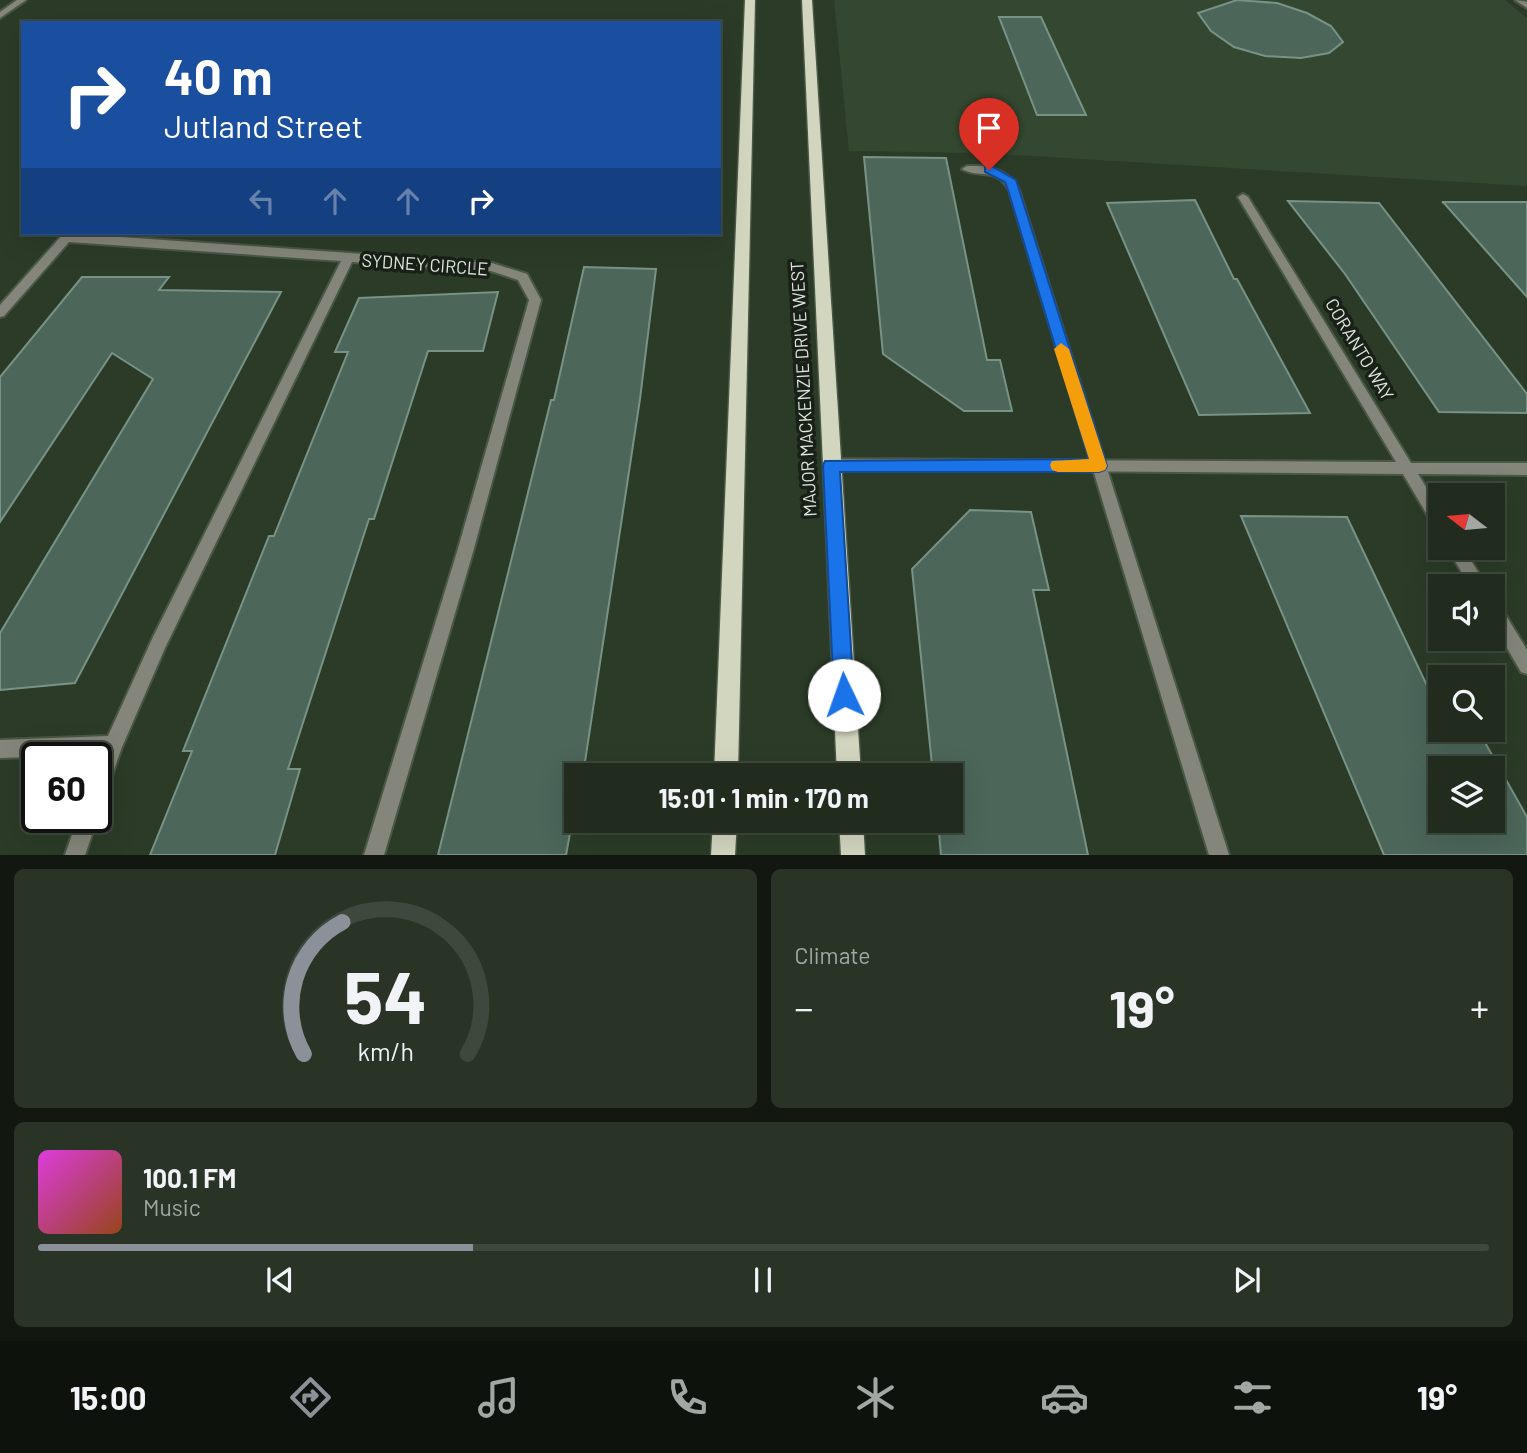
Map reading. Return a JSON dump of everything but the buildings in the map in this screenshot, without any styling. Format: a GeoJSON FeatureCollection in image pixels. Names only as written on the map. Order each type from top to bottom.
{"type":"FeatureCollection","features":[{"type":"Feature","properties":{"kind":"main road"},"geometry":{"type":"LineString","coordinates":[[726,763],[750,0]]}},
{"type":"Feature","properties":{"kind":"main road","name":"MAJOR MACKENZIE DRIVE WEST"},"geometry":{"type":"LineString","coordinates":[[807,0],[848,763]]}},
{"type":"Feature","properties":{"kind":"main road"},"geometry":{"type":"LineString","coordinates":[[723,855],[724,833]]}},
{"type":"Feature","properties":{"kind":"main road"},"geometry":{"type":"LineString","coordinates":[[852,833],[853,855]]}},
{"type":"Feature","properties":{"kind":"street"},"geometry":{"type":"LineString","coordinates":[[0,16],[22,0]]}},
{"type":"Feature","properties":{"kind":"street"},"geometry":{"type":"LineString","coordinates":[[1519,0],[1527,6]]}},
{"type":"Feature","properties":{"kind":"street"},"geometry":{"type":"LineString","coordinates":[[967,169],[989,170],[1010,180],[1219,855]]}},
{"type":"Feature","properties":{"kind":"street","name":"CORANTO WAY"},"geometry":{"type":"LineString","coordinates":[[1243,197],[1428,503]]}},
{"type":"Feature","properties":{"kind":"street"},"geometry":{"type":"LineString","coordinates":[[0,313],[68,236],[348,258]]}},
{"type":"Feature","properties":{"kind":"street","name":"SYDNEY CIRCLE"},"geometry":{"type":"LineString","coordinates":[[112,748],[165,631],[348,258],[492,267],[523,277],[536,300],[465,552],[374,855]]}},
{"type":"Feature","properties":{"kind":"street"},"geometry":{"type":"LineString","coordinates":[[831,465],[1527,469]]}},
{"type":"Feature","properties":{"kind":"street"},"geometry":{"type":"LineString","coordinates":[[1505,629],[1527,666]]}},
{"type":"Feature","properties":{"kind":"street"},"geometry":{"type":"LineString","coordinates":[[0,749],[113,745]]}},
{"type":"Feature","properties":{"kind":"street"},"geometry":{"type":"LineString","coordinates":[[75,855],[83,833]]}},
{"type":"Feature","properties":{"kind":"shaded area"},"geometry":{"type":"Polygon","coordinates":[[[834,0],[1505,0],[1527,18],[1527,186],[982,153],[849,151],[834,0]]]}},
{"type":"Feature","properties":{"kind":"slow traffic"},"geometry":{"type":"LineString","coordinates":[[1058,465],[1099,466],[1061,349]]}},
{"type":"Feature","properties":{"kind":"route"},"geometry":{"type":"LineString","coordinates":[[844,695],[831,465],[1099,466],[1014,190],[1010,180],[989,170]]}}]}
